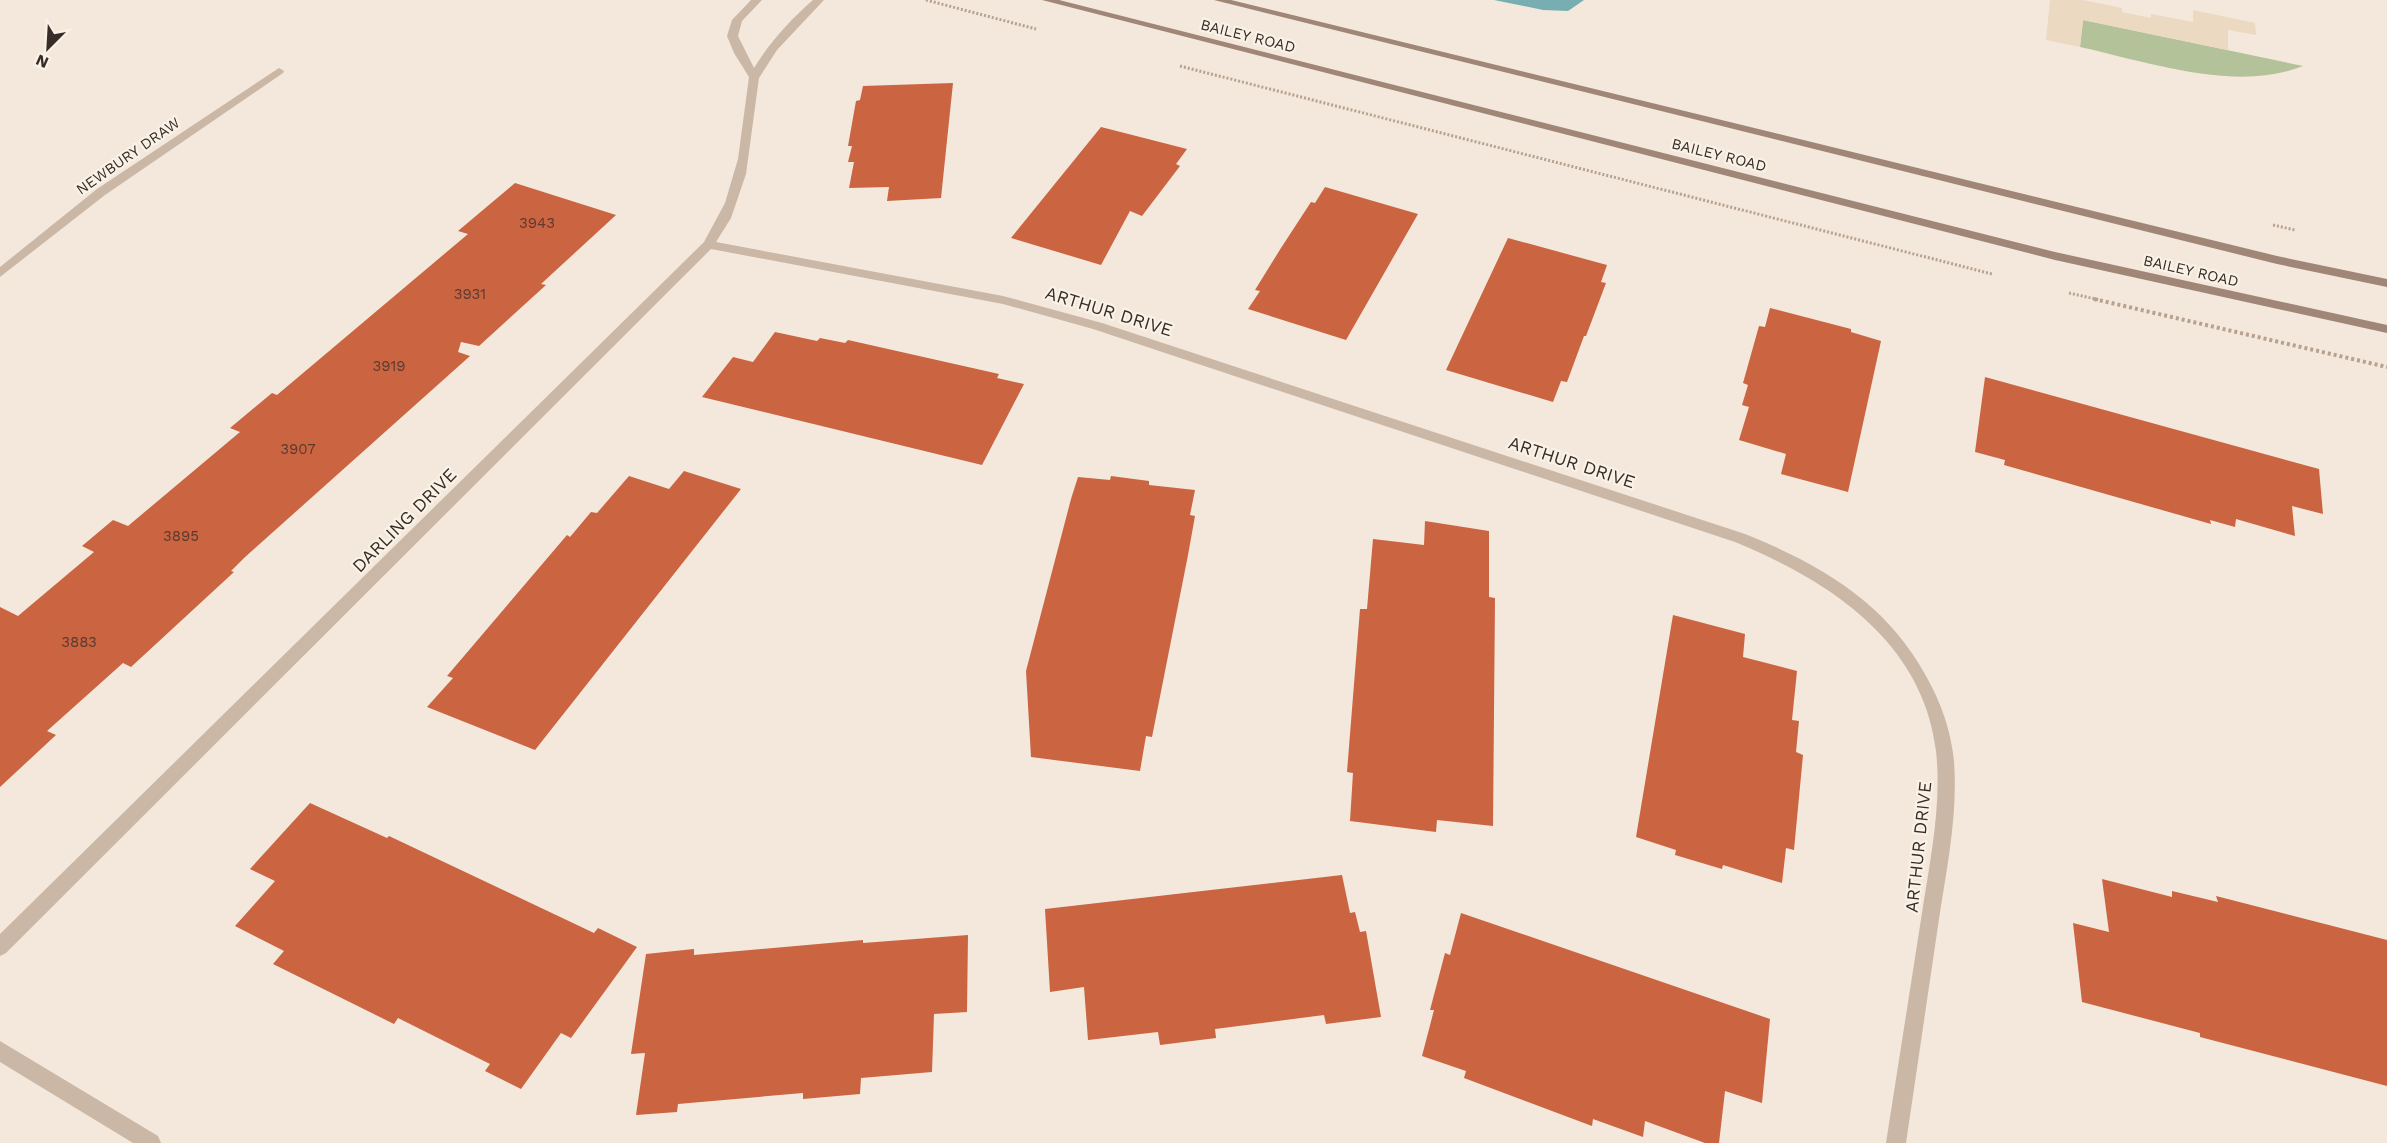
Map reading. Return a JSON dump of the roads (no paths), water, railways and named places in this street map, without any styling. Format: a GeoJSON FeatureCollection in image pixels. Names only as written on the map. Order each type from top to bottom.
{"type":"FeatureCollection","features":[{"type":"Feature","properties":{"kind":"main road","name":"BAILEY ROAD"},"geometry":{"type":"LineString","coordinates":[[1047,0],[2055,255],[2279,307],[2387,329]]}},
{"type":"Feature","properties":{"kind":"main road","name":"BAILEY ROAD"},"geometry":{"type":"LineString","coordinates":[[1219,0],[2254,254],[2387,283]]}},
{"type":"Feature","properties":{"kind":"street"},"geometry":{"type":"LineString","coordinates":[[754,77],[733,42],[732,32],[734,24],[757,0]]}},
{"type":"Feature","properties":{"kind":"street","name":"DARLING DRIVE"},"geometry":{"type":"LineString","coordinates":[[0,947],[708,244],[728,215],[740,181],[754,77],[779,40],[819,0]]}},
{"type":"Feature","properties":{"kind":"street","name":"NEWBURY DRAW"},"geometry":{"type":"LineString","coordinates":[[0,273],[101,192],[279,71]]}},
{"type":"Feature","properties":{"kind":"street","name":"ARTHUR DRIVE"},"geometry":{"type":"LineString","coordinates":[[708,244],[1003,300],[1097,326],[1740,538],[1797,561],[1852,597],[1891,633],[1909,660],[1929,698],[1941,730],[1946,768],[1945,819],[1896,1143]]}},
{"type":"Feature","properties":{"kind":"street"},"geometry":{"type":"LineString","coordinates":[[0,1051],[151,1143]]}},
{"type":"Feature","properties":{"kind":"water"},"geometry":{"type":"Polygon","coordinates":[[[1494,0],[1584,0],[1568,11],[1543,10],[1494,0]]]}}]}
